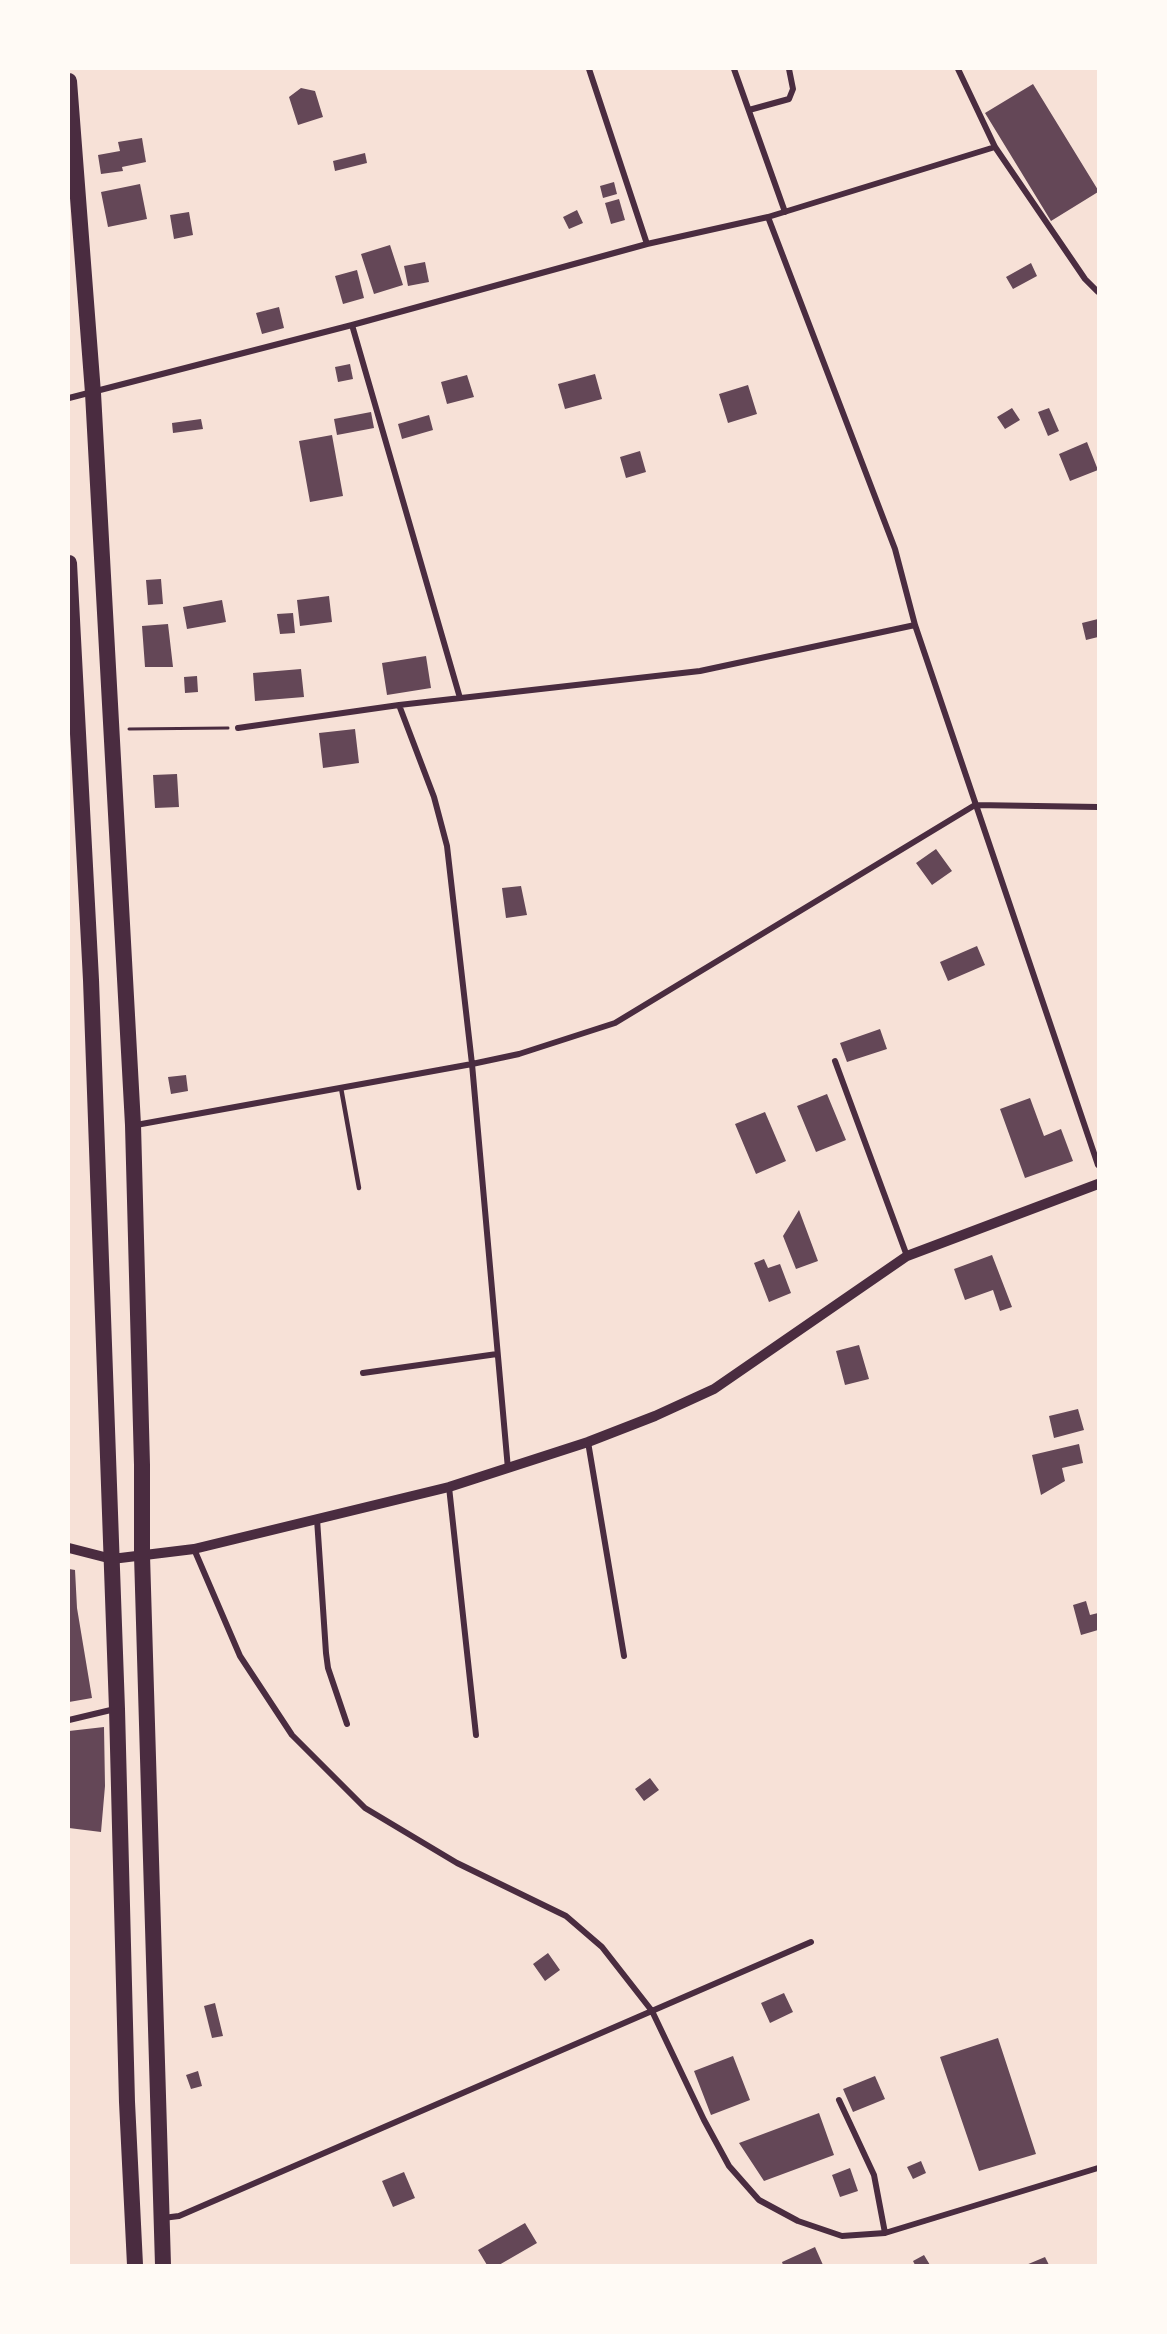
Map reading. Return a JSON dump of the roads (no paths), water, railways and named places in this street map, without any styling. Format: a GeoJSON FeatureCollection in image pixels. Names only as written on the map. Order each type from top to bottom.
{"type":"FeatureCollection","features":[{"type":"Feature","properties":{"kind":"highway"},"geometry":{"type":"LineString","coordinates":[[69,81],[93,393],[133,1125],[142,1466],[142,1555],[163,2265]]}},
{"type":"Feature","properties":{"kind":"highway"},"geometry":{"type":"LineString","coordinates":[[69,563],[91,980],[117,1709],[127,2102],[135,2265]]}},
{"type":"Feature","properties":{"kind":"street"},"geometry":{"type":"LineString","coordinates":[[589,69],[647,244]]}},
{"type":"Feature","properties":{"kind":"street"},"geometry":{"type":"LineString","coordinates":[[734,69],[785,212]]}},
{"type":"Feature","properties":{"kind":"street"},"geometry":{"type":"LineString","coordinates":[[749,110],[789,99],[793,88],[789,69]]}},
{"type":"Feature","properties":{"kind":"street"},"geometry":{"type":"LineString","coordinates":[[958,69],[994,147],[1085,279],[1098,292]]}},
{"type":"Feature","properties":{"kind":"street"},"geometry":{"type":"LineString","coordinates":[[69,398],[352,325],[647,244],[768,217],[994,147]]}},
{"type":"Feature","properties":{"kind":"street"},"geometry":{"type":"LineString","coordinates":[[768,217],[895,549],[915,625],[1098,1165]]}},
{"type":"Feature","properties":{"kind":"street"},"geometry":{"type":"LineString","coordinates":[[352,325],[460,698]]}},
{"type":"Feature","properties":{"kind":"street"},"geometry":{"type":"LineString","coordinates":[[238,728],[399,705],[700,671],[915,625]]}},
{"type":"Feature","properties":{"kind":"street"},"geometry":{"type":"LineString","coordinates":[[399,705],[434,797],[447,846],[472,1064],[508,1469]]}},
{"type":"Feature","properties":{"kind":"street"},"geometry":{"type":"LineString","coordinates":[[133,1125],[472,1064],[519,1054],[615,1023],[975,805],[1098,807]]}},
{"type":"Feature","properties":{"kind":"street"},"geometry":{"type":"LineString","coordinates":[[835,1060],[907,1256]]}},
{"type":"Feature","properties":{"kind":"street"},"geometry":{"type":"LineString","coordinates":[[69,1548],[111,1559],[194,1549],[449,1487],[588,1442],[655,1416],[714,1389],[907,1256],[1098,1184]]}},
{"type":"Feature","properties":{"kind":"street"},"geometry":{"type":"LineString","coordinates":[[363,1373],[496,1354]]}},
{"type":"Feature","properties":{"kind":"street"},"geometry":{"type":"LineString","coordinates":[[588,1442],[624,1656]]}},
{"type":"Feature","properties":{"kind":"street"},"geometry":{"type":"LineString","coordinates":[[449,1487],[476,1735]]}},
{"type":"Feature","properties":{"kind":"street"},"geometry":{"type":"LineString","coordinates":[[317,1519],[328,1668],[347,1724]]}},
{"type":"Feature","properties":{"kind":"street"},"geometry":{"type":"LineString","coordinates":[[194,1549],[240,1656],[292,1735],[365,1808],[457,1863],[567,1916],[602,1947],[652,2011],[704,2120],[729,2166],[759,2200],[798,2221],[842,2236],[885,2233],[1098,2168]]}},
{"type":"Feature","properties":{"kind":"street"},"geometry":{"type":"LineString","coordinates":[[69,1720],[117,1709]]}},
{"type":"Feature","properties":{"kind":"street"},"geometry":{"type":"LineString","coordinates":[[160,2219],[178,2216],[811,1942]]}},
{"type":"Feature","properties":{"kind":"street"},"geometry":{"type":"LineString","coordinates":[[839,2100],[873,2175],[885,2233]]}},
{"type":"Feature","properties":{"kind":"lane"},"geometry":{"type":"LineString","coordinates":[[341,1088],[359,1188]]}}]}
